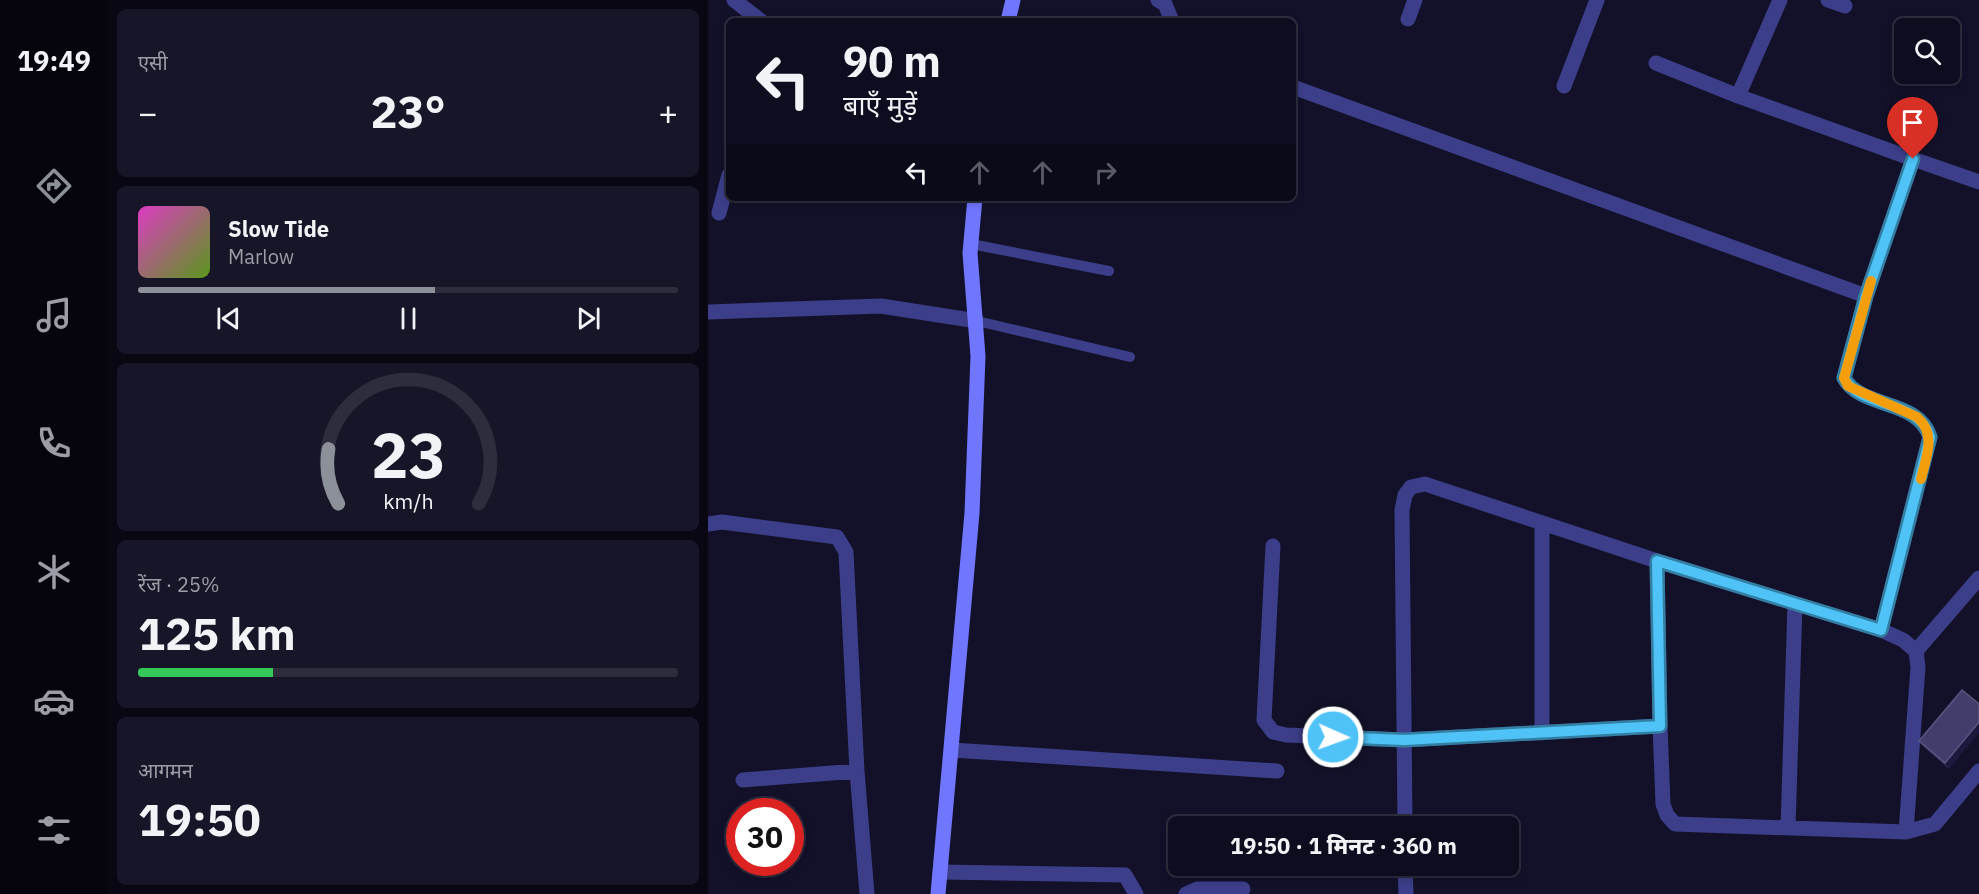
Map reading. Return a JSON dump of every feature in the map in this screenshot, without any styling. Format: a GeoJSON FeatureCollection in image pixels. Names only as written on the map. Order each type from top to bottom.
{"type":"FeatureCollection","features":[{"type":"Feature","properties":{"kind":"street"},"geometry":{"type":"LineString","coordinates":[[734,0],[757,18]]}},
{"type":"Feature","properties":{"kind":"street"},"geometry":{"type":"LineString","coordinates":[[1009,18],[1013,0]]}},
{"type":"Feature","properties":{"kind":"street"},"geometry":{"type":"LineString","coordinates":[[1158,0],[1165,4],[1171,18]]}},
{"type":"Feature","properties":{"kind":"street"},"geometry":{"type":"LineString","coordinates":[[1408,19],[1416,0]]}},
{"type":"Feature","properties":{"kind":"street"},"geometry":{"type":"LineString","coordinates":[[1564,86],[1597,0]]}},
{"type":"Feature","properties":{"kind":"street"},"geometry":{"type":"LineString","coordinates":[[1738,96],[1779,0]]}},
{"type":"Feature","properties":{"kind":"street"},"geometry":{"type":"LineString","coordinates":[[1828,0],[1845,6]]}},
{"type":"Feature","properties":{"kind":"street"},"geometry":{"type":"LineString","coordinates":[[1656,63],[1738,96],[1979,182]]}},
{"type":"Feature","properties":{"kind":"street"},"geometry":{"type":"LineString","coordinates":[[1296,88],[1866,296]]}},
{"type":"Feature","properties":{"kind":"street"},"geometry":{"type":"LineString","coordinates":[[1881,630],[1930,437],[1926,425],[1917,417],[1848,386],[1844,378],[1866,296],[1913,159]]}},
{"type":"Feature","properties":{"kind":"street"},"geometry":{"type":"LineString","coordinates":[[719,213],[726,186]]}},
{"type":"Feature","properties":{"kind":"street"},"geometry":{"type":"LineString","coordinates":[[939,894],[972,513],[977,321],[970,244],[975,201]]}},
{"type":"Feature","properties":{"kind":"street"},"geometry":{"type":"LineString","coordinates":[[708,312],[881,306],[977,321]]}},
{"type":"Feature","properties":{"kind":"street"},"geometry":{"type":"LineString","coordinates":[[1405,816],[1402,510],[1405,495],[1411,487],[1425,484],[1657,561],[1881,630],[1903,640],[1916,651],[1918,667],[1906,832]]}},
{"type":"Feature","properties":{"kind":"street"},"geometry":{"type":"LineString","coordinates":[[708,524],[722,522],[837,537],[843,544],[846,552],[857,771],[867,894]]}},
{"type":"Feature","properties":{"kind":"street"},"geometry":{"type":"LineString","coordinates":[[1542,523],[1542,733]]}},
{"type":"Feature","properties":{"kind":"street"},"geometry":{"type":"LineString","coordinates":[[1273,546],[1264,720],[1273,732],[1286,735],[1404,740],[1660,726]]}},
{"type":"Feature","properties":{"kind":"street"},"geometry":{"type":"LineString","coordinates":[[1657,561],[1663,804],[1675,824],[1906,832],[1935,824],[1979,771]]}},
{"type":"Feature","properties":{"kind":"street"},"geometry":{"type":"LineString","coordinates":[[1916,651],[1979,578]]}},
{"type":"Feature","properties":{"kind":"street"},"geometry":{"type":"LineString","coordinates":[[1788,828],[1795,604]]}},
{"type":"Feature","properties":{"kind":"street"},"geometry":{"type":"LineString","coordinates":[[952,750],[1277,771]]}},
{"type":"Feature","properties":{"kind":"street"},"geometry":{"type":"LineString","coordinates":[[743,780],[857,771]]}},
{"type":"Feature","properties":{"kind":"street"},"geometry":{"type":"LineString","coordinates":[[940,872],[1125,875],[1136,894]]}},
{"type":"Feature","properties":{"kind":"street"},"geometry":{"type":"LineString","coordinates":[[1405,876],[1406,894]]}},
{"type":"Feature","properties":{"kind":"street"},"geometry":{"type":"LineString","coordinates":[[1186,894],[1197,889],[1243,889]]}},
{"type":"Feature","properties":{"kind":"lane"},"geometry":{"type":"LineString","coordinates":[[970,244],[1109,271]]}},
{"type":"Feature","properties":{"kind":"lane"},"geometry":{"type":"LineString","coordinates":[[977,321],[1130,357]]}},
{"type":"Feature","properties":{"kind":"building"},"geometry":{"type":"Polygon","coordinates":[[[1962,690],[1979,704],[1979,722],[1945,763],[1919,741],[1962,690]]]}},
{"type":"Feature","properties":{"kind":"slow traffic"},"geometry":{"type":"LineString","coordinates":[[1871,281],[1845,367],[1844,378],[1848,386],[1917,417],[1926,425],[1930,437],[1921,479]]}},
{"type":"Feature","properties":{"kind":"route"},"geometry":{"type":"LineString","coordinates":[[1333,737],[1404,740],[1660,726],[1657,561],[1881,630],[1930,437],[1926,425],[1917,417],[1848,386],[1844,378],[1845,367],[1866,296],[1913,159]]}}]}
